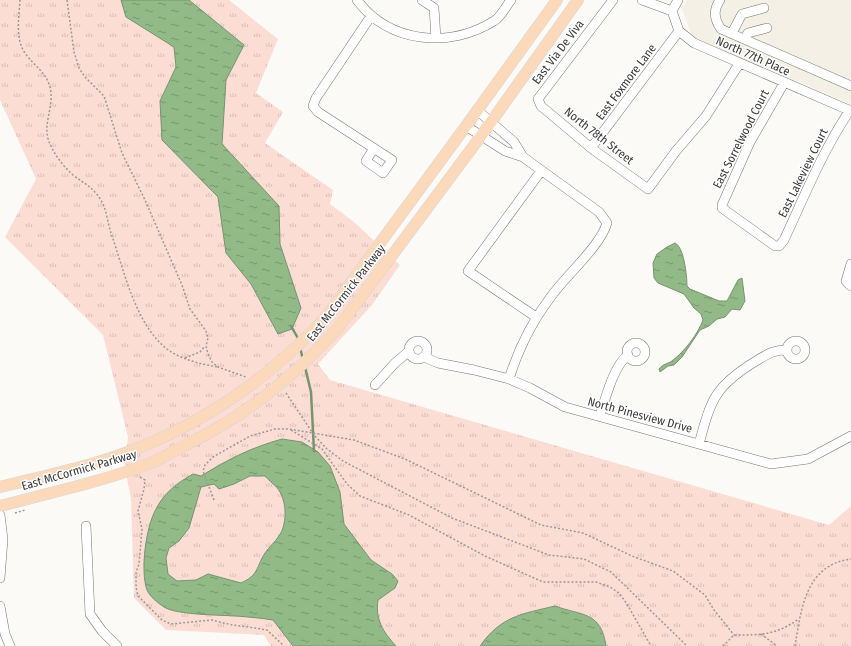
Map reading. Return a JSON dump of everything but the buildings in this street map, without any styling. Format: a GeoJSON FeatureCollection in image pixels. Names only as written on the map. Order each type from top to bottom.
{"type":"FeatureCollection","features":[{"type":"Feature","properties":{"kind":"main road","name":"East McCormick Parkway"},"geometry":{"type":"LineString","coordinates":[[0,487],[76,468],[142,446],[203,417],[251,386],[302,343],[325,318],[557,0]]}},
{"type":"Feature","properties":{"kind":"main road","name":"East McCormick Parkway"},"geometry":{"type":"LineString","coordinates":[[0,506],[81,485],[150,463],[217,430],[289,379],[315,354],[338,328],[492,121],[578,0]]}},
{"type":"Feature","properties":{"kind":"street"},"geometry":{"type":"LineString","coordinates":[[356,0],[371,16],[394,31],[411,36],[436,38],[463,36],[495,21],[511,0]]}},
{"type":"Feature","properties":{"kind":"street"},"geometry":{"type":"LineString","coordinates":[[422,0],[434,8],[436,38]]}},
{"type":"Feature","properties":{"kind":"street","name":"East Via De Viva"},"geometry":{"type":"LineString","coordinates":[[538,99],[613,0]]}},
{"type":"Feature","properties":{"kind":"street"},"geometry":{"type":"LineString","coordinates":[[642,0],[672,11]]}},
{"type":"Feature","properties":{"kind":"street"},"geometry":{"type":"LineString","coordinates":[[678,0],[672,11],[679,31]]}},
{"type":"Feature","properties":{"kind":"street"},"geometry":{"type":"LineString","coordinates":[[720,0],[715,9],[716,22],[721,29],[851,86]]}},
{"type":"Feature","properties":{"kind":"street"},"geometry":{"type":"LineString","coordinates":[[732,33],[742,14],[764,8]]}},
{"type":"Feature","properties":{"kind":"street"},"geometry":{"type":"LineString","coordinates":[[371,16],[316,98],[313,106],[318,112],[374,148]]}},
{"type":"Feature","properties":{"kind":"street"},"geometry":{"type":"LineString","coordinates":[[745,39],[748,33],[767,28]]}},
{"type":"Feature","properties":{"kind":"street","name":"North 77th Place"},"geometry":{"type":"LineString","coordinates":[[679,31],[694,43],[739,64],[851,111]]}},
{"type":"Feature","properties":{"kind":"street","name":"East Foxmore Lane"},"geometry":{"type":"LineString","coordinates":[[591,148],[679,31]]}},
{"type":"Feature","properties":{"kind":"street","name":"North 78th Street"},"geometry":{"type":"LineString","coordinates":[[538,99],[541,106],[591,148],[648,189],[676,151],[706,116],[739,64]]}},
{"type":"Feature","properties":{"kind":"street","name":"East Sorrelwood Court"},"geometry":{"type":"LineString","coordinates":[[779,246],[771,244],[722,208],[724,198],[750,142],[784,83]]}},
{"type":"Feature","properties":{"kind":"street"},"geometry":{"type":"LineString","coordinates":[[478,110],[514,142],[522,157]]}},
{"type":"Feature","properties":{"kind":"street","name":"East Lakeview Court"},"geometry":{"type":"LineString","coordinates":[[779,246],[784,240],[820,160],[833,135],[851,111]]}},
{"type":"Feature","properties":{"kind":"street"},"geometry":{"type":"LineString","coordinates":[[466,126],[505,151],[522,157],[599,212],[607,223],[600,238],[564,280],[536,317],[518,351],[509,379]]}},
{"type":"Feature","properties":{"kind":"street"},"geometry":{"type":"LineString","coordinates":[[536,317],[468,271],[541,171]]}},
{"type":"Feature","properties":{"kind":"street"},"geometry":{"type":"LineString","coordinates":[[848,284],[851,264]]}},
{"type":"Feature","properties":{"kind":"street"},"geometry":{"type":"LineString","coordinates":[[375,386],[395,363],[408,352],[412,343],[420,342],[426,347],[424,357]]}},
{"type":"Feature","properties":{"kind":"street"},"geometry":{"type":"LineString","coordinates":[[699,444],[710,406],[722,386],[737,373],[771,352],[787,350]]}},
{"type":"Feature","properties":{"kind":"street","name":"North Pinesview Drive"},"geometry":{"type":"LineString","coordinates":[[408,352],[414,359],[424,357],[438,364],[509,379],[565,406],[771,464],[808,459],[851,436]]}},
{"type":"Feature","properties":{"kind":"street"},"geometry":{"type":"LineString","coordinates":[[600,416],[608,391],[619,366],[623,358],[628,355]]}},
{"type":"Feature","properties":{"kind":"street"},"geometry":{"type":"LineString","coordinates":[[0,515],[0,578]]}},
{"type":"Feature","properties":{"kind":"street"},"geometry":{"type":"LineString","coordinates":[[86,526],[90,614],[102,632],[117,646]]}},
{"type":"Feature","properties":{"kind":"street"},"geometry":{"type":"LineString","coordinates":[[0,606],[3,635],[10,646]]}},
{"type":"Feature","properties":{"kind":"path"},"geometry":{"type":"LineString","coordinates":[[20,0],[18,18],[20,39],[25,53],[46,76],[50,88],[51,102],[46,132],[51,146],[63,165],[97,193],[104,205],[109,227],[135,304],[156,337],[167,349],[183,358],[218,367],[250,379]]}},
{"type":"Feature","properties":{"kind":"path"},"geometry":{"type":"LineString","coordinates":[[67,0],[74,52],[79,68],[85,77],[104,96],[122,153],[145,200],[182,285],[190,309],[206,331],[208,338],[206,346],[208,354],[218,367]]}},
{"type":"Feature","properties":{"kind":"path"},"geometry":{"type":"LineString","coordinates":[[183,358],[200,352],[206,346]]}},
{"type":"Feature","properties":{"kind":"path"},"geometry":{"type":"LineString","coordinates":[[285,391],[313,432],[327,449],[343,461],[452,518],[549,555],[584,559],[611,572],[687,646]]}},
{"type":"Feature","properties":{"kind":"path"},"geometry":{"type":"LineString","coordinates":[[214,500],[203,471],[205,465],[213,457],[250,436],[275,429],[289,429],[354,440],[398,456],[541,525],[583,533],[632,556],[672,571],[705,596],[734,635]]}},
{"type":"Feature","properties":{"kind":"path"},"geometry":{"type":"LineString","coordinates":[[289,429],[322,449],[347,484],[360,496],[409,514],[486,556],[543,582],[596,582],[610,587],[619,593],[623,598],[651,646]]}},
{"type":"Feature","properties":{"kind":"path"},"geometry":{"type":"LineString","coordinates":[[139,477],[145,480],[138,511],[142,529],[139,564],[136,572],[136,588],[138,596],[162,620],[171,624],[212,620],[267,630],[284,646]]}},
{"type":"Feature","properties":{"kind":"path"},"geometry":{"type":"LineString","coordinates":[[795,646],[799,619],[807,589],[816,578],[830,566],[851,559]]}},
{"type":"Feature","properties":{"kind":"path"},"geometry":{"type":"LineString","coordinates":[[723,646],[734,635],[770,634],[799,619]]}},
{"type":"Feature","properties":{"kind":"path"},"geometry":{"type":"LineString","coordinates":[[761,634],[777,646]]}},
{"type":"Feature","properties":{"kind":"shaded area"},"geometry":{"type":"Polygon","coordinates":[[[687,0],[851,0],[851,104],[692,37],[682,8],[687,0]]]}},
{"type":"Feature","properties":{"kind":"green space"},"geometry":{"type":"Polygon","coordinates":[[[0,0],[229,0],[278,39],[256,93],[283,112],[265,143],[333,190],[330,204],[354,222],[400,265],[372,305],[318,364],[330,380],[829,525],[851,506],[851,646],[271,646],[264,635],[166,630],[134,598],[131,499],[125,468],[128,437],[103,335],[5,237],[36,179],[0,100],[0,0]]]}},
{"type":"Feature","properties":{"kind":"water"},"geometry":{"type":"Polygon","coordinates":[[[121,0],[189,0],[244,45],[226,80],[222,144],[279,206],[280,244],[301,308],[292,329],[278,334],[251,284],[226,253],[218,197],[162,140],[160,101],[176,67],[174,47],[126,17],[121,0]]]}},
{"type":"Feature","properties":{"kind":"water"},"geometry":{"type":"Polygon","coordinates":[[[675,243],[681,250],[683,256],[686,269],[687,286],[690,289],[719,301],[727,301],[738,280],[742,278],[745,301],[740,310],[732,309],[725,317],[717,319],[709,326],[700,330],[682,357],[674,365],[668,366],[660,372],[659,369],[661,367],[672,361],[686,348],[698,331],[703,320],[701,314],[694,308],[684,294],[658,283],[654,278],[653,263],[657,254],[675,243]]]}},
{"type":"Feature","properties":{"kind":"water"},"geometry":{"type":"Polygon","coordinates":[[[282,439],[302,442],[318,452],[330,466],[340,492],[344,524],[371,560],[392,574],[398,581],[395,588],[378,600],[377,607],[381,625],[387,636],[396,646],[293,646],[273,620],[178,612],[164,607],[154,600],[148,593],[145,582],[144,560],[149,526],[159,503],[167,493],[193,474],[201,476],[240,454],[282,439]],[[250,476],[219,489],[214,484],[201,487],[189,528],[179,541],[169,548],[166,558],[168,574],[177,581],[196,580],[208,574],[241,583],[254,574],[265,553],[282,531],[285,520],[284,502],[280,492],[265,476],[250,476]]]}},
{"type":"Feature","properties":{"kind":"water"},"geometry":{"type":"Polygon","coordinates":[[[555,606],[582,614],[595,621],[600,626],[606,646],[480,646],[496,628],[504,622],[522,614],[555,606]]]}},
{"type":"Feature","properties":{"kind":"waterway"},"geometry":{"type":"LineString","coordinates":[[291,326],[299,340]]}},
{"type":"Feature","properties":{"kind":"waterway"},"geometry":{"type":"LineString","coordinates":[[300,347],[303,360]]}},
{"type":"Feature","properties":{"kind":"waterway"},"geometry":{"type":"LineString","coordinates":[[305,367],[311,392],[314,451]]}}]}
